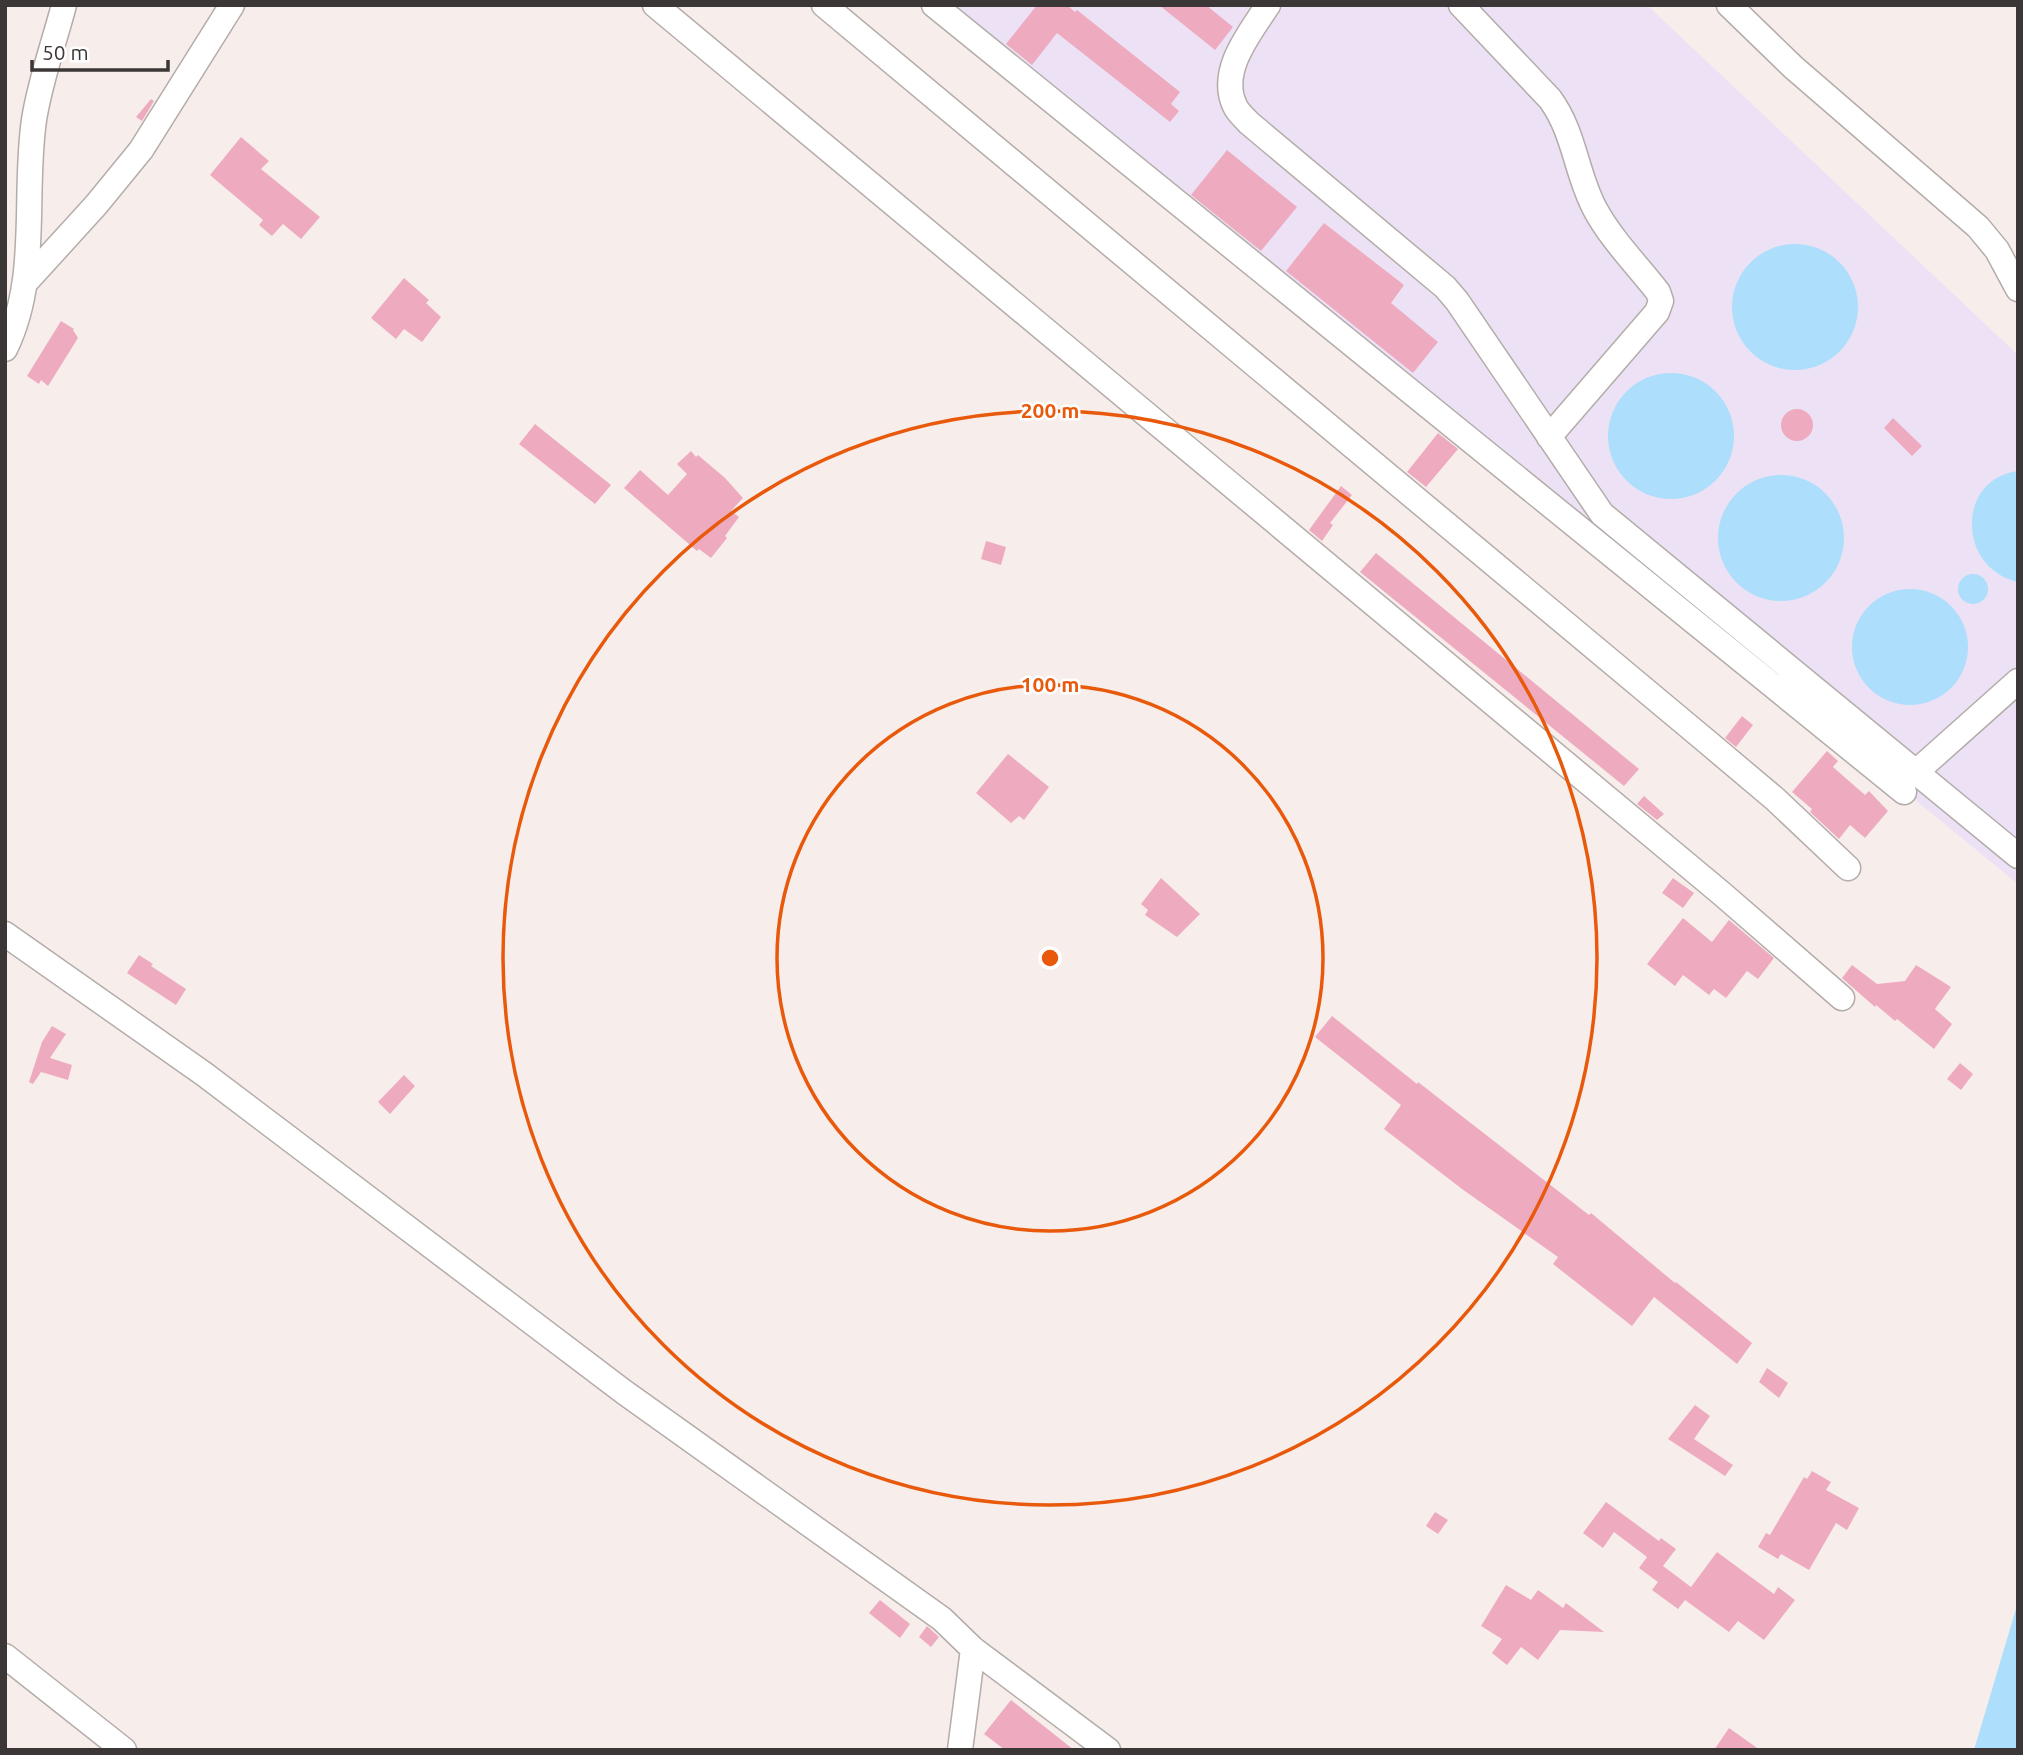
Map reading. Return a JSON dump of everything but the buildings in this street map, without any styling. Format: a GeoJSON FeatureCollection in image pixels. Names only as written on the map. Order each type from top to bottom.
{"type":"FeatureCollection","features":[{"type":"Feature","properties":{"kind":"street"},"geometry":{"type":"LineString","coordinates":[[5,349],[12,334],[26,282],[28,194],[34,119],[64,5]]}},
{"type":"Feature","properties":{"kind":"street"},"geometry":{"type":"LineString","coordinates":[[26,282],[96,205],[141,150],[232,5]]}},
{"type":"Feature","properties":{"kind":"street"},"geometry":{"type":"LineString","coordinates":[[655,5],[1721,892],[1842,998]]}},
{"type":"Feature","properties":{"kind":"street"},"geometry":{"type":"LineString","coordinates":[[824,5],[1684,722],[1775,799],[1848,867]]}},
{"type":"Feature","properties":{"kind":"street"},"geometry":{"type":"LineString","coordinates":[[934,5],[1910,782],[2018,856]]}},
{"type":"Feature","properties":{"kind":"street"},"geometry":{"type":"LineString","coordinates":[[1268,5],[1241,48],[1232,71],[1230,88],[1235,107],[1249,124],[1445,287],[1602,514],[1910,782]]}},
{"type":"Feature","properties":{"kind":"street"},"geometry":{"type":"LineString","coordinates":[[1461,5],[1560,112],[1594,208],[1658,292],[1661,301],[1657,312],[1549,437]]}},
{"type":"Feature","properties":{"kind":"street"},"geometry":{"type":"LineString","coordinates":[[1729,5],[1793,67],[1978,227],[1997,250],[2018,289]]}},
{"type":"Feature","properties":{"kind":"street"},"geometry":{"type":"LineString","coordinates":[[1910,782],[2018,681]]}},
{"type":"Feature","properties":{"kind":"street"},"geometry":{"type":"LineString","coordinates":[[5,934],[204,1074],[624,1392],[942,1619],[973,1649],[1108,1750]]}},
{"type":"Feature","properties":{"kind":"street"},"geometry":{"type":"LineString","coordinates":[[960,1750],[973,1649]]}},
{"type":"Feature","properties":{"kind":"street"},"geometry":{"type":"LineString","coordinates":[[5,1656],[124,1750]]}},
{"type":"Feature","properties":{"kind":"shaded area"},"geometry":{"type":"Polygon","coordinates":[[[941,5],[1647,5],[2018,355],[2018,884],[941,5]]]}},
{"type":"Feature","properties":{"kind":"water"},"geometry":{"type":"Polygon","coordinates":[[[1795,244],[1819,249],[1840,262],[1853,283],[1858,307],[1853,331],[1840,352],[1819,365],[1795,370],[1771,365],[1750,352],[1737,331],[1732,307],[1737,283],[1750,262],[1771,249],[1795,244]]]}},
{"type":"Feature","properties":{"kind":"water"},"geometry":{"type":"Polygon","coordinates":[[[1671,373],[1695,378],[1716,391],[1729,412],[1734,436],[1729,460],[1716,481],[1695,494],[1671,499],[1647,494],[1626,481],[1613,460],[1608,436],[1613,412],[1626,391],[1647,378],[1671,373]]]}},
{"type":"Feature","properties":{"kind":"water"},"geometry":{"type":"Polygon","coordinates":[[[2018,471],[2018,582],[1998,574],[1984,560],[1975,543],[1972,524],[1975,506],[1983,490],[1998,477],[2018,471]]]}},
{"type":"Feature","properties":{"kind":"water"},"geometry":{"type":"Polygon","coordinates":[[[1781,475],[1805,480],[1826,493],[1839,514],[1844,538],[1839,562],[1826,583],[1805,596],[1781,601],[1757,596],[1736,583],[1723,562],[1718,538],[1723,514],[1736,493],[1757,480],[1781,475]]]}},
{"type":"Feature","properties":{"kind":"water"},"geometry":{"type":"Polygon","coordinates":[[[1973,574],[1979,575],[1987,583],[1987,595],[1979,603],[1973,604],[1967,603],[1959,595],[1958,589],[1959,583],[1967,575],[1973,574]]]}},
{"type":"Feature","properties":{"kind":"water"},"geometry":{"type":"Polygon","coordinates":[[[1910,589],[1932,594],[1951,606],[1963,625],[1968,647],[1963,669],[1951,688],[1932,700],[1910,705],[1888,700],[1869,688],[1857,669],[1852,647],[1857,625],[1869,606],[1888,594],[1910,589]]]}},
{"type":"Feature","properties":{"kind":"water"},"geometry":{"type":"Polygon","coordinates":[[[2018,1602],[2018,1750],[1974,1750],[2018,1602]]]}}]}
